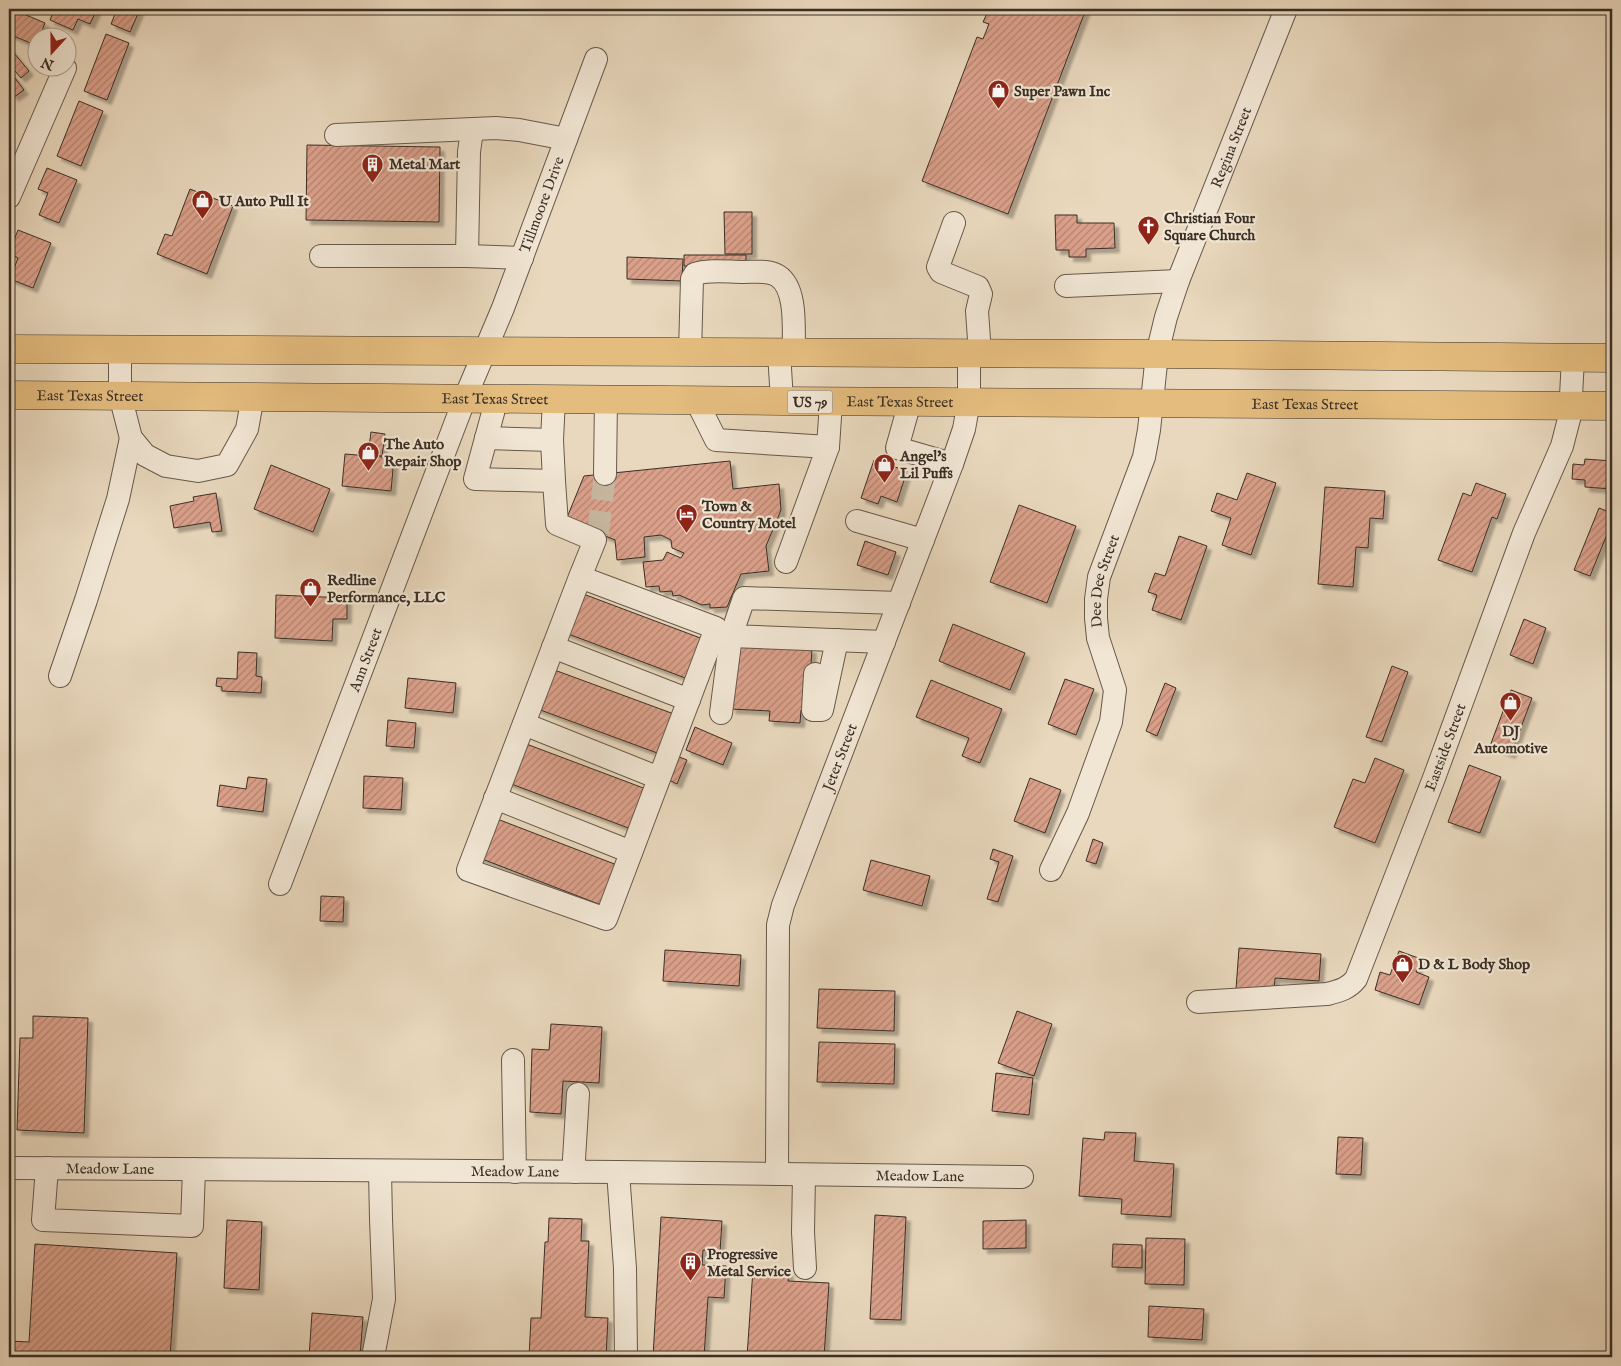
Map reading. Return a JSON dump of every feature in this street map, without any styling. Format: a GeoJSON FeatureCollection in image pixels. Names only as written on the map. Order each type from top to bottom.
{"type":"FeatureCollection","features":[{"type":"Feature","properties":{"kind":"main road"},"geometry":{"type":"LineString","coordinates":[[9,349],[1612,358]]}},
{"type":"Feature","properties":{"kind":"main road","name":"East Texas Street"},"geometry":{"type":"LineString","coordinates":[[9,395],[1612,406]]}},
{"type":"Feature","properties":{"kind":"street","name":"Regina Street"},"geometry":{"type":"LineString","coordinates":[[1151,404],[1156,354],[1178,281],[1286,9]]}},
{"type":"Feature","properties":{"kind":"street","name":"Tillmoore Drive"},"geometry":{"type":"LineString","coordinates":[[484,352],[522,258],[596,59]]}},
{"type":"Feature","properties":{"kind":"street"},"geometry":{"type":"LineString","coordinates":[[9,197],[61,78]]}},
{"type":"Feature","properties":{"kind":"street"},"geometry":{"type":"LineString","coordinates":[[336,135],[496,128],[519,130],[566,139]]}},
{"type":"Feature","properties":{"kind":"street"},"geometry":{"type":"LineString","coordinates":[[467,256],[469,152],[472,130]]}},
{"type":"Feature","properties":{"kind":"street","name":"Jeter Street"},"geometry":{"type":"LineString","coordinates":[[777,1174],[778,925],[783,905],[964,429],[969,401],[977,311],[981,294],[978,287],[941,272],[938,267],[954,223]]}},
{"type":"Feature","properties":{"kind":"street"},"geometry":{"type":"LineString","coordinates":[[321,256],[522,258]]}},
{"type":"Feature","properties":{"kind":"street"},"geometry":{"type":"LineString","coordinates":[[690,352],[692,279],[695,274],[704,271],[766,272],[777,276],[785,282],[790,293],[792,308],[782,401]]}},
{"type":"Feature","properties":{"kind":"street"},"geometry":{"type":"LineString","coordinates":[[1066,286],[1178,281]]}},
{"type":"Feature","properties":{"kind":"street"},"geometry":{"type":"LineString","coordinates":[[60,676],[118,499],[130,438],[120,395],[120,351]]}},
{"type":"Feature","properties":{"kind":"street","name":"Ann Street"},"geometry":{"type":"LineString","coordinates":[[280,884],[484,352]]}},
{"type":"Feature","properties":{"kind":"street","name":"Eastside Street"},"geometry":{"type":"LineString","coordinates":[[1198,1002],[1327,994],[1343,990],[1356,979],[1434,778],[1524,533],[1567,432],[1571,406],[1573,358]]}},
{"type":"Feature","properties":{"kind":"street"},"geometry":{"type":"LineString","coordinates":[[130,438],[145,456],[166,466],[198,471],[227,465],[247,429],[253,396]]}},
{"type":"Feature","properties":{"kind":"street"},"geometry":{"type":"LineString","coordinates":[[497,398],[475,479],[554,480]]}},
{"type":"Feature","properties":{"kind":"street"},"geometry":{"type":"LineString","coordinates":[[554,399],[552,440],[557,524],[596,537],[580,577],[553,647],[468,870],[606,919],[716,628],[580,577]]}},
{"type":"Feature","properties":{"kind":"street"},"geometry":{"type":"LineString","coordinates":[[605,474],[606,399]]}},
{"type":"Feature","properties":{"kind":"street"},"geometry":{"type":"LineString","coordinates":[[696,400],[716,440],[828,447]]}},
{"type":"Feature","properties":{"kind":"street"},"geometry":{"type":"LineString","coordinates":[[786,562],[828,447],[831,402]]}},
{"type":"Feature","properties":{"kind":"street"},"geometry":{"type":"LineString","coordinates":[[910,402],[897,448],[952,464]]}},
{"type":"Feature","properties":{"kind":"street","name":"Dee Dee Street"},"geometry":{"type":"LineString","coordinates":[[1051,870],[1078,813],[1111,722],[1115,690],[1098,638],[1096,599],[1099,577],[1144,457],[1151,404]]}},
{"type":"Feature","properties":{"kind":"street"},"geometry":{"type":"LineString","coordinates":[[486,438],[552,440]]}},
{"type":"Feature","properties":{"kind":"street"},"geometry":{"type":"LineString","coordinates":[[857,521],[923,540]]}},
{"type":"Feature","properties":{"kind":"street"},"geometry":{"type":"LineString","coordinates":[[721,713],[731,636],[744,598],[899,604]]}},
{"type":"Feature","properties":{"kind":"street"},"geometry":{"type":"LineString","coordinates":[[731,636],[884,642]]}},
{"type":"Feature","properties":{"kind":"street"},"geometry":{"type":"LineString","coordinates":[[828,640],[822,710],[813,710],[815,668],[828,640]]}},
{"type":"Feature","properties":{"kind":"street"},"geometry":{"type":"LineString","coordinates":[[553,647],[689,700]]}},
{"type":"Feature","properties":{"kind":"street"},"geometry":{"type":"LineString","coordinates":[[524,724],[659,778]]}},
{"type":"Feature","properties":{"kind":"street"},"geometry":{"type":"LineString","coordinates":[[495,798],[631,852]]}},
{"type":"Feature","properties":{"kind":"street"},"geometry":{"type":"LineString","coordinates":[[513,1060],[515,1172]]}},
{"type":"Feature","properties":{"kind":"street"},"geometry":{"type":"LineString","coordinates":[[575,1172],[578,1094]]}},
{"type":"Feature","properties":{"kind":"street","name":"Meadow Lane"},"geometry":{"type":"LineString","coordinates":[[9,1168],[1022,1177]]}},
{"type":"Feature","properties":{"kind":"street"},"geometry":{"type":"LineString","coordinates":[[47,1168],[44,1220],[192,1226],[194,1169]]}},
{"type":"Feature","properties":{"kind":"street"},"geometry":{"type":"LineString","coordinates":[[373,1357],[384,1299],[380,1171]]}},
{"type":"Feature","properties":{"kind":"street"},"geometry":{"type":"LineString","coordinates":[[618,1172],[625,1268],[626,1357]]}},
{"type":"Feature","properties":{"kind":"street"},"geometry":{"type":"LineString","coordinates":[[804,1175],[803,1232],[805,1268]]}},
{"type":"Feature","properties":{"kind":"building"},"geometry":{"type":"Polygon","coordinates":[[[9,9],[45,23],[43,28],[28,28],[28,42],[9,34],[9,9]]]}},
{"type":"Feature","properties":{"kind":"building"},"geometry":{"type":"Polygon","coordinates":[[[51,9],[97,9],[90,24],[78,19],[74,28],[68,28],[50,20],[54,10],[51,9]]]}},
{"type":"Feature","properties":{"kind":"building"},"geometry":{"type":"Polygon","coordinates":[[[117,9],[140,9],[130,32],[111,24],[117,9]]]}},
{"type":"Feature","properties":{"kind":"building","name":"Super Pawn Inc"},"geometry":{"type":"Polygon","coordinates":[[[989,9],[1086,9],[1008,214],[922,181],[977,37],[983,39],[989,24],[983,22],[989,9]]]}},
{"type":"Feature","properties":{"kind":"building"},"geometry":{"type":"Polygon","coordinates":[[[106,34],[129,43],[107,100],[84,91],[106,34]]]}},
{"type":"Feature","properties":{"kind":"building"},"geometry":{"type":"Polygon","coordinates":[[[9,47],[28,72],[21,78],[9,64],[9,47]]]}},
{"type":"Feature","properties":{"kind":"building"},"geometry":{"type":"Polygon","coordinates":[[[9,70],[24,90],[14,97],[9,90],[9,70]]]}},
{"type":"Feature","properties":{"kind":"building"},"geometry":{"type":"Polygon","coordinates":[[[79,101],[103,111],[81,166],[57,156],[79,101]]]}},
{"type":"Feature","properties":{"kind":"building","name":"Metal Mart"},"geometry":{"type":"Polygon","coordinates":[[[307,145],[440,147],[439,222],[306,220],[307,145]]]}},
{"type":"Feature","properties":{"kind":"building"},"geometry":{"type":"Polygon","coordinates":[[[47,168],[77,180],[59,223],[39,215],[48,193],[38,189],[47,168]]]}},
{"type":"Feature","properties":{"kind":"building","name":"U Auto Pull It"},"geometry":{"type":"Polygon","coordinates":[[[190,189],[233,206],[207,274],[157,254],[165,234],[172,236],[190,189]]]}},
{"type":"Feature","properties":{"kind":"building"},"geometry":{"type":"Polygon","coordinates":[[[724,212],[752,212],[752,254],[725,254],[724,212]]]}},
{"type":"Feature","properties":{"kind":"building"},"geometry":{"type":"Polygon","coordinates":[[[1055,215],[1077,215],[1077,223],[1114,223],[1115,248],[1086,249],[1086,257],[1069,257],[1069,250],[1056,250],[1055,215]]]}},
{"type":"Feature","properties":{"kind":"building"},"geometry":{"type":"Polygon","coordinates":[[[18,230],[51,243],[33,288],[10,279],[18,258],[9,253],[18,230]]]}},
{"type":"Feature","properties":{"kind":"building"},"geometry":{"type":"Polygon","coordinates":[[[684,255],[746,255],[746,267],[684,266],[684,255]]]}},
{"type":"Feature","properties":{"kind":"building"},"geometry":{"type":"Polygon","coordinates":[[[627,257],[683,259],[682,281],[627,279],[627,257]]]}},
{"type":"Feature","properties":{"kind":"building"},"geometry":{"type":"Polygon","coordinates":[[[371,432],[385,434],[382,456],[368,454],[371,432]]]}},
{"type":"Feature","properties":{"kind":"building","name":"The Auto Repair Shop"},"geometry":{"type":"Polygon","coordinates":[[[345,454],[394,458],[391,491],[342,486],[345,454]]]}},
{"type":"Feature","properties":{"kind":"building"},"geometry":{"type":"Polygon","coordinates":[[[1585,459],[1612,461],[1612,489],[1585,487],[1585,480],[1572,479],[1573,464],[1584,465],[1585,459]]]}},
{"type":"Feature","properties":{"kind":"building","name":"Angel's Lil Puffs"},"geometry":{"type":"Polygon","coordinates":[[[874,460],[907,471],[897,502],[881,496],[878,504],[861,498],[874,460]]]}},
{"type":"Feature","properties":{"kind":"building","name":"Town & Country Motel"},"geometry":{"type":"Polygon","coordinates":[[[730,461],[733,489],[779,484],[781,510],[766,546],[769,571],[741,574],[727,607],[710,608],[710,604],[702,605],[679,595],[673,596],[672,591],[660,592],[659,586],[646,587],[643,562],[663,560],[667,552],[681,558],[684,553],[672,548],[671,540],[661,535],[644,537],[645,557],[617,560],[615,540],[566,520],[584,476],[730,461]]]}},
{"type":"Feature","properties":{"kind":"building"},"geometry":{"type":"Polygon","coordinates":[[[271,465],[330,489],[313,532],[254,509],[271,465]]]}},
{"type":"Feature","properties":{"kind":"building"},"geometry":{"type":"Polygon","coordinates":[[[1247,473],[1276,483],[1251,555],[1222,545],[1231,518],[1211,511],[1217,493],[1237,500],[1247,473]]]}},
{"type":"Feature","properties":{"kind":"building"},"geometry":{"type":"Polygon","coordinates":[[[1476,483],[1506,494],[1497,519],[1492,517],[1472,572],[1438,560],[1463,493],[1471,496],[1476,483]]]}},
{"type":"Feature","properties":{"kind":"building"},"geometry":{"type":"Polygon","coordinates":[[[1325,487],[1385,491],[1383,519],[1370,518],[1368,548],[1356,547],[1353,587],[1318,584],[1325,487]]]}},
{"type":"Feature","properties":{"kind":"building"},"geometry":{"type":"Polygon","coordinates":[[[216,493],[222,531],[212,532],[210,522],[174,528],[170,506],[194,501],[193,497],[216,493]]]}},
{"type":"Feature","properties":{"kind":"building"},"geometry":{"type":"Polygon","coordinates":[[[1019,505],[1076,526],[1047,603],[990,582],[1019,505]]]}},
{"type":"Feature","properties":{"kind":"building"},"geometry":{"type":"Polygon","coordinates":[[[1599,508],[1612,513],[1612,522],[1590,576],[1574,570],[1599,508]]]}},
{"type":"Feature","properties":{"kind":"building"},"geometry":{"type":"Polygon","coordinates":[[[1179,536],[1207,546],[1181,620],[1152,610],[1157,595],[1148,592],[1155,573],[1165,576],[1179,536]]]}},
{"type":"Feature","properties":{"kind":"building"},"geometry":{"type":"Polygon","coordinates":[[[865,541],[896,552],[888,575],[857,565],[865,541]]]}},
{"type":"Feature","properties":{"kind":"building"},"geometry":{"type":"Polygon","coordinates":[[[578,592],[703,639],[688,679],[563,632],[578,592]]]}},
{"type":"Feature","properties":{"kind":"building","name":"Redline Performance, LLC"},"geometry":{"type":"Polygon","coordinates":[[[276,595],[347,598],[347,619],[333,619],[332,641],[275,638],[276,595]]]}},
{"type":"Feature","properties":{"kind":"building"},"geometry":{"type":"Polygon","coordinates":[[[1524,619],[1546,628],[1533,664],[1510,655],[1524,619]]]}},
{"type":"Feature","properties":{"kind":"building"},"geometry":{"type":"Polygon","coordinates":[[[953,624],[1025,653],[1010,690],[939,661],[953,624]]]}},
{"type":"Feature","properties":{"kind":"building"},"geometry":{"type":"Polygon","coordinates":[[[735,645],[812,649],[808,710],[801,710],[800,723],[769,721],[770,711],[731,709],[735,645]]]}},
{"type":"Feature","properties":{"kind":"building"},"geometry":{"type":"Polygon","coordinates":[[[238,652],[257,653],[256,676],[262,677],[261,693],[222,691],[222,687],[216,686],[217,678],[237,679],[238,652]]]}},
{"type":"Feature","properties":{"kind":"building"},"geometry":{"type":"Polygon","coordinates":[[[1392,666],[1408,672],[1382,742],[1366,737],[1392,666]]]}},
{"type":"Feature","properties":{"kind":"building"},"geometry":{"type":"Polygon","coordinates":[[[549,668],[674,714],[660,754],[535,708],[549,668]]]}},
{"type":"Feature","properties":{"kind":"building"},"geometry":{"type":"Polygon","coordinates":[[[408,678],[456,683],[453,713],[405,708],[408,678]]]}},
{"type":"Feature","properties":{"kind":"building"},"geometry":{"type":"Polygon","coordinates":[[[1065,679],[1094,689],[1076,735],[1048,724],[1065,679]]]}},
{"type":"Feature","properties":{"kind":"building"},"geometry":{"type":"Polygon","coordinates":[[[931,680],[1002,709],[980,763],[962,756],[969,738],[916,717],[931,680]]]}},
{"type":"Feature","properties":{"kind":"building"},"geometry":{"type":"Polygon","coordinates":[[[1165,683],[1176,688],[1157,736],[1146,731],[1165,683]]]}},
{"type":"Feature","properties":{"kind":"building","name":"DJ Automotive"},"geometry":{"type":"Polygon","coordinates":[[[1511,690],[1532,698],[1511,754],[1490,746],[1511,690]]]}},
{"type":"Feature","properties":{"kind":"building"},"geometry":{"type":"Polygon","coordinates":[[[388,720],[416,723],[414,748],[386,746],[388,720]]]}},
{"type":"Feature","properties":{"kind":"building"},"geometry":{"type":"Polygon","coordinates":[[[695,727],[732,743],[723,765],[686,750],[695,727]]]}},
{"type":"Feature","properties":{"kind":"building"},"geometry":{"type":"Polygon","coordinates":[[[521,742],[646,789],[631,829],[506,782],[521,742]]]}},
{"type":"Feature","properties":{"kind":"building"},"geometry":{"type":"Polygon","coordinates":[[[677,756],[687,760],[677,784],[667,779],[677,756]]]}},
{"type":"Feature","properties":{"kind":"building"},"geometry":{"type":"Polygon","coordinates":[[[1375,758],[1404,770],[1375,843],[1334,827],[1353,779],[1365,783],[1375,758]]]}},
{"type":"Feature","properties":{"kind":"building"},"geometry":{"type":"Polygon","coordinates":[[[1469,765],[1501,777],[1480,833],[1448,822],[1469,765]]]}},
{"type":"Feature","properties":{"kind":"building"},"geometry":{"type":"Polygon","coordinates":[[[364,776],[403,778],[401,810],[363,808],[364,776]]]}},
{"type":"Feature","properties":{"kind":"building"},"geometry":{"type":"Polygon","coordinates":[[[248,777],[267,779],[263,812],[217,806],[220,785],[246,789],[248,777]]]}},
{"type":"Feature","properties":{"kind":"building"},"geometry":{"type":"Polygon","coordinates":[[[1030,778],[1061,790],[1045,833],[1014,821],[1030,778]]]}},
{"type":"Feature","properties":{"kind":"building"},"geometry":{"type":"Polygon","coordinates":[[[492,817],[617,865],[601,905],[477,857],[492,817]]]}},
{"type":"Feature","properties":{"kind":"building"},"geometry":{"type":"Polygon","coordinates":[[[1093,839],[1103,843],[1096,864],[1086,861],[1093,839]]]}},
{"type":"Feature","properties":{"kind":"building"},"geometry":{"type":"Polygon","coordinates":[[[993,849],[1013,856],[998,902],[987,899],[999,862],[990,859],[993,849]]]}},
{"type":"Feature","properties":{"kind":"building"},"geometry":{"type":"Polygon","coordinates":[[[871,860],[930,876],[922,906],[863,890],[871,860]]]}},
{"type":"Feature","properties":{"kind":"building"},"geometry":{"type":"Polygon","coordinates":[[[321,896],[344,897],[343,922],[320,921],[321,896]]]}},
{"type":"Feature","properties":{"kind":"building"},"geometry":{"type":"Polygon","coordinates":[[[1239,948],[1321,954],[1319,981],[1275,978],[1274,992],[1236,989],[1239,948]]]}},
{"type":"Feature","properties":{"kind":"building"},"geometry":{"type":"Polygon","coordinates":[[[665,950],[741,955],[739,986],[663,981],[665,950]]]}},
{"type":"Feature","properties":{"kind":"building","name":"D & L Body Shop"},"geometry":{"type":"Polygon","coordinates":[[[1399,951],[1421,959],[1416,972],[1429,977],[1419,1005],[1375,990],[1380,972],[1390,975],[1399,951]]]}},
{"type":"Feature","properties":{"kind":"building"},"geometry":{"type":"Polygon","coordinates":[[[819,989],[895,991],[894,1031],[817,1028],[819,989]]]}},
{"type":"Feature","properties":{"kind":"building"},"geometry":{"type":"Polygon","coordinates":[[[1017,1011],[1052,1024],[1034,1076],[998,1063],[1017,1011]]]}},
{"type":"Feature","properties":{"kind":"building"},"geometry":{"type":"Polygon","coordinates":[[[33,1016],[88,1018],[84,1133],[17,1130],[20,1038],[33,1038],[33,1016]]]}},
{"type":"Feature","properties":{"kind":"building"},"geometry":{"type":"Polygon","coordinates":[[[551,1024],[602,1027],[599,1083],[563,1081],[561,1114],[530,1112],[532,1049],[549,1050],[551,1024]]]}},
{"type":"Feature","properties":{"kind":"building"},"geometry":{"type":"Polygon","coordinates":[[[819,1042],[895,1044],[894,1084],[817,1082],[819,1042]]]}},
{"type":"Feature","properties":{"kind":"building"},"geometry":{"type":"Polygon","coordinates":[[[996,1073],[1033,1078],[1029,1115],[992,1111],[996,1073]]]}},
{"type":"Feature","properties":{"kind":"building"},"geometry":{"type":"Polygon","coordinates":[[[1105,1132],[1136,1133],[1134,1161],[1174,1164],[1171,1217],[1121,1214],[1122,1199],[1079,1196],[1083,1138],[1104,1140],[1105,1132]]]}},
{"type":"Feature","properties":{"kind":"building"},"geometry":{"type":"Polygon","coordinates":[[[1338,1137],[1363,1138],[1361,1175],[1336,1174],[1338,1137]]]}},
{"type":"Feature","properties":{"kind":"building"},"geometry":{"type":"Polygon","coordinates":[[[875,1215],[906,1217],[901,1320],[870,1319],[875,1215]]]}},
{"type":"Feature","properties":{"kind":"building","name":"Progressive Metal Service"},"geometry":{"type":"Polygon","coordinates":[[[661,1217],[722,1221],[720,1252],[703,1250],[702,1265],[726,1266],[724,1298],[708,1297],[704,1357],[653,1357],[661,1217]]]}},
{"type":"Feature","properties":{"kind":"building"},"geometry":{"type":"Polygon","coordinates":[[[549,1218],[582,1219],[581,1241],[589,1241],[585,1317],[608,1318],[606,1357],[529,1357],[531,1318],[541,1318],[545,1242],[548,1242],[549,1218]]]}},
{"type":"Feature","properties":{"kind":"building"},"geometry":{"type":"Polygon","coordinates":[[[227,1220],[262,1222],[259,1290],[224,1288],[227,1220]]]}},
{"type":"Feature","properties":{"kind":"building"},"geometry":{"type":"Polygon","coordinates":[[[1026,1220],[1026,1248],[983,1249],[983,1221],[1026,1220]]]}},
{"type":"Feature","properties":{"kind":"building"},"geometry":{"type":"Polygon","coordinates":[[[1146,1238],[1185,1239],[1184,1285],[1145,1284],[1146,1238]]]}},
{"type":"Feature","properties":{"kind":"building"},"geometry":{"type":"Polygon","coordinates":[[[35,1244],[177,1253],[170,1357],[9,1357],[9,1341],[29,1342],[35,1244]]]}},
{"type":"Feature","properties":{"kind":"building"},"geometry":{"type":"Polygon","coordinates":[[[1113,1244],[1142,1245],[1142,1268],[1112,1267],[1113,1244]]]}},
{"type":"Feature","properties":{"kind":"building"},"geometry":{"type":"Polygon","coordinates":[[[753,1269],[789,1272],[788,1281],[829,1283],[824,1357],[747,1357],[753,1269]]]}},
{"type":"Feature","properties":{"kind":"building"},"geometry":{"type":"Polygon","coordinates":[[[1149,1306],[1204,1309],[1202,1340],[1148,1337],[1149,1306]]]}},
{"type":"Feature","properties":{"kind":"building"},"geometry":{"type":"Polygon","coordinates":[[[312,1313],[363,1317],[360,1357],[309,1357],[312,1313]]]}},
{"type":"Feature","properties":{"kind":"tunnel"},"geometry":{"type":"LineString","coordinates":[[598,533],[605,474]]}},
{"type":"Feature","properties":{"kind":"place","name":"Super Pawn Inc"},"geometry":{"type":"Point","coordinates":[998,110]}},
{"type":"Feature","properties":{"kind":"place","name":"Metal Mart"},"geometry":{"type":"Point","coordinates":[373,183]}},
{"type":"Feature","properties":{"kind":"place","name":"U Auto Pull It"},"geometry":{"type":"Point","coordinates":[203,220]}},
{"type":"Feature","properties":{"kind":"place","name":"Christian Four Square Church"},"geometry":{"type":"Point","coordinates":[1148,246]}},
{"type":"Feature","properties":{"kind":"place","name":"The Auto Repair Shop"},"geometry":{"type":"Point","coordinates":[368,472]}},
{"type":"Feature","properties":{"kind":"place","name":"Angel's Lil Puffs"},"geometry":{"type":"Point","coordinates":[884,484]}},
{"type":"Feature","properties":{"kind":"place","name":"Town & Country Motel"},"geometry":{"type":"Point","coordinates":[686,534]}},
{"type":"Feature","properties":{"kind":"place","name":"Redline Performance, LLC"},"geometry":{"type":"Point","coordinates":[311,608]}},
{"type":"Feature","properties":{"kind":"place","name":"DJ Automotive"},"geometry":{"type":"Point","coordinates":[1511,722]}},
{"type":"Feature","properties":{"kind":"place","name":"D & L Body Shop"},"geometry":{"type":"Point","coordinates":[1402,983]}},
{"type":"Feature","properties":{"kind":"place","name":"Progressive Metal Service"},"geometry":{"type":"Point","coordinates":[691,1282]}}]}
